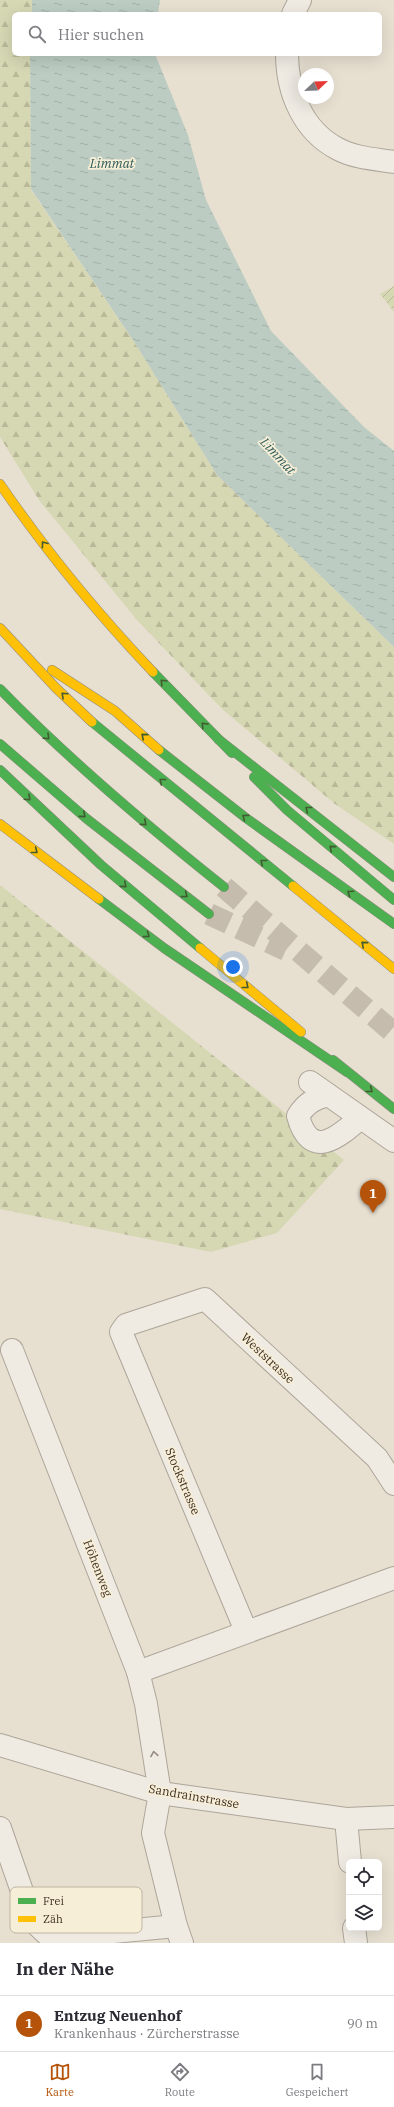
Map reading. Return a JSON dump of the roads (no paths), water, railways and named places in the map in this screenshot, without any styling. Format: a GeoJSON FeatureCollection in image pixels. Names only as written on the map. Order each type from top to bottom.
{"type":"FeatureCollection","features":[{"type":"Feature","properties":{"kind":"main road"},"geometry":{"type":"LineString","coordinates":[[0,484],[68,575],[101,614],[218,739],[287,810],[394,900]]}},
{"type":"Feature","properties":{"kind":"main road"},"geometry":{"type":"LineString","coordinates":[[0,628],[15,645],[104,733],[394,970]]}},
{"type":"Feature","properties":{"kind":"main road"},"geometry":{"type":"LineString","coordinates":[[15,645],[114,711],[157,748],[246,818],[394,924]]}},
{"type":"Feature","properties":{"kind":"main road"},"geometry":{"type":"LineString","coordinates":[[0,689],[70,759],[162,838],[224,887]]}},
{"type":"Feature","properties":{"kind":"main road"},"geometry":{"type":"LineString","coordinates":[[218,739],[394,877]]}},
{"type":"Feature","properties":{"kind":"main road"},"geometry":{"type":"LineString","coordinates":[[0,744],[87,819],[209,914]]}},
{"type":"Feature","properties":{"kind":"main road"},"geometry":{"type":"LineString","coordinates":[[0,770],[101,865],[284,1017],[347,1072],[394,1109]]}},
{"type":"Feature","properties":{"kind":"main road"},"geometry":{"type":"LineString","coordinates":[[0,824],[164,948],[347,1072]]}},
{"type":"Feature","properties":{"kind":"street"},"geometry":{"type":"LineString","coordinates":[[294,12],[300,0]]}},
{"type":"Feature","properties":{"kind":"street"},"geometry":{"type":"LineString","coordinates":[[287,56],[291,83],[296,103],[306,121],[317,134],[337,149],[350,154],[394,162]]}},
{"type":"Feature","properties":{"kind":"street"},"geometry":{"type":"LineString","coordinates":[[310,1082],[394,1141]]}},
{"type":"Feature","properties":{"kind":"street"},"geometry":{"type":"LineString","coordinates":[[328,1095],[313,1099],[304,1106],[298,1116],[302,1129],[311,1139],[322,1143],[332,1140],[360,1118]]}},
{"type":"Feature","properties":{"kind":"street","name":"Weststrasse"},"geometry":{"type":"LineString","coordinates":[[121,1332],[126,1325],[205,1299],[377,1458],[394,1484]]}},
{"type":"Feature","properties":{"kind":"street","name":"Stockstrasse"},"geometry":{"type":"LineString","coordinates":[[121,1332],[246,1631]]}},
{"type":"Feature","properties":{"kind":"street","name":"Höhenweg"},"geometry":{"type":"LineString","coordinates":[[12,1350],[138,1672],[146,1704],[160,1792],[153,1833],[179,1934]]}},
{"type":"Feature","properties":{"kind":"street"},"geometry":{"type":"LineString","coordinates":[[138,1672],[246,1631],[394,1578]]}},
{"type":"Feature","properties":{"kind":"street","name":"Sandrainstrasse"},"geometry":{"type":"LineString","coordinates":[[0,1745],[160,1792],[346,1819],[394,1817]]}},
{"type":"Feature","properties":{"kind":"street"},"geometry":{"type":"LineString","coordinates":[[346,1819],[350,1859]]}},
{"type":"Feature","properties":{"kind":"street"},"geometry":{"type":"LineString","coordinates":[[0,1828],[21,1887]]}},
{"type":"Feature","properties":{"kind":"street"},"geometry":{"type":"LineString","coordinates":[[354,1931],[356,1943]]}},
{"type":"Feature","properties":{"kind":"street"},"geometry":{"type":"LineString","coordinates":[[46,1933],[51,1938],[179,1934]]}},
{"type":"Feature","properties":{"kind":"water"},"geometry":{"type":"Polygon","coordinates":[[[32,0],[160,0],[158,12],[32,12],[32,0]]]}},
{"type":"Feature","properties":{"kind":"water","name":"Limmat"},"geometry":{"type":"Polygon","coordinates":[[[30,56],[156,56],[188,135],[206,200],[271,331],[364,427],[394,451],[394,647],[217,475],[133,340],[31,189],[30,56]]]}},
{"type":"Feature","properties":{"kind":"tunnel"},"geometry":{"type":"LineString","coordinates":[[224,887],[394,1033]]}},
{"type":"Feature","properties":{"kind":"tunnel"},"geometry":{"type":"LineString","coordinates":[[209,914],[286,950]]}},
{"type":"Feature","properties":{"kind":"place","name":"Entzug Neuenhof"},"geometry":{"type":"Point","coordinates":[373,1213]}}]}
